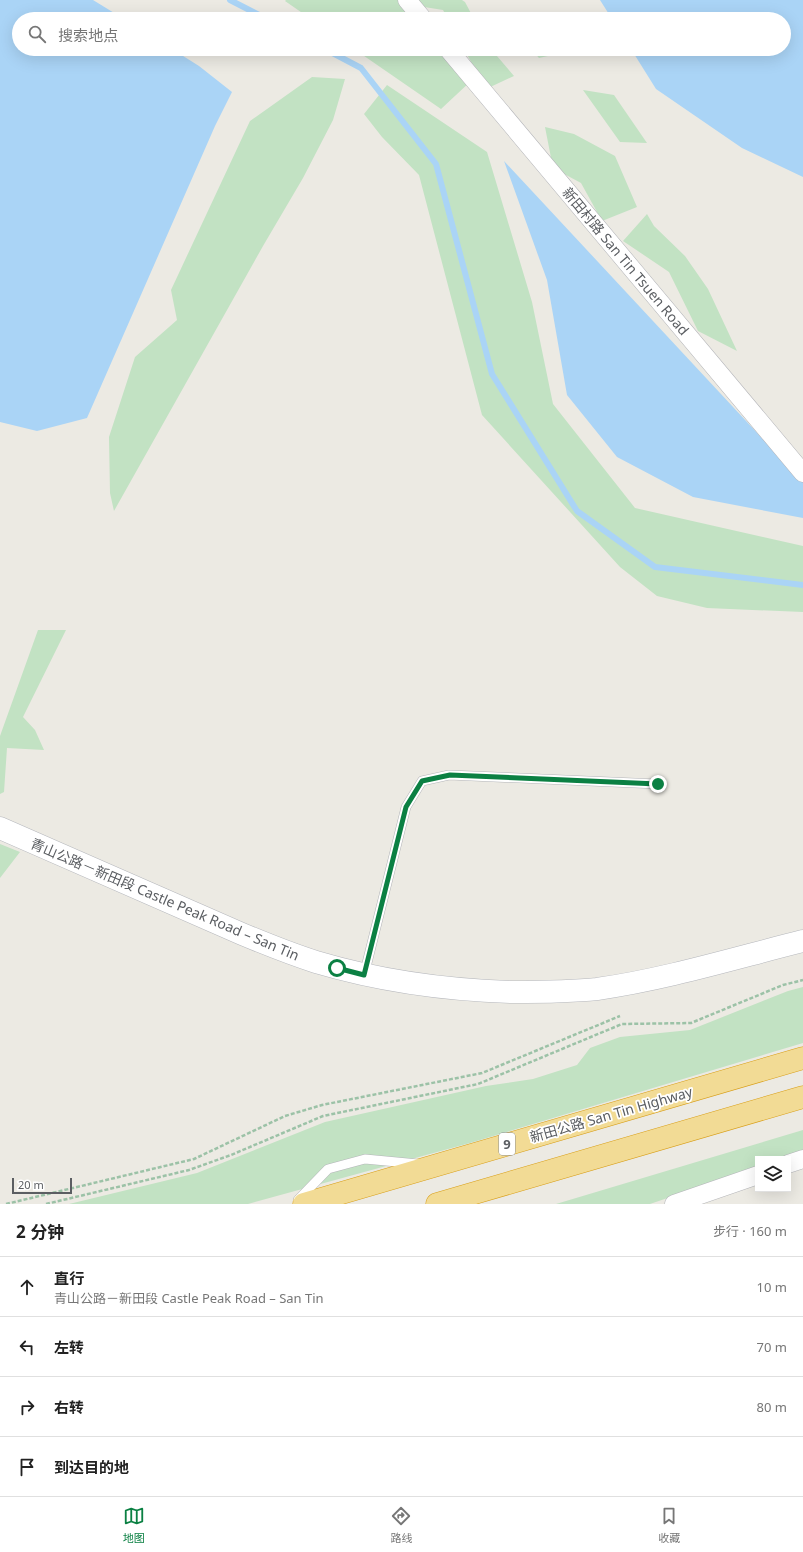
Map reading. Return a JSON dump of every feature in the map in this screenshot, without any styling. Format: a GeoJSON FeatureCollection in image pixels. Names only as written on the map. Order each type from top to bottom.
{"type":"FeatureCollection","features":[{"type":"Feature","properties":{"kind":"highway","name":"新田公路 San Tin Highway"},"geometry":{"type":"LineString","coordinates":[[304,1204],[803,1058]]}},
{"type":"Feature","properties":{"kind":"highway"},"geometry":{"type":"LineString","coordinates":[[437,1204],[803,1097]]}},
{"type":"Feature","properties":{"kind":"main road","name":"青山公路－新田段 Castle Peak Road – San Tin"},"geometry":{"type":"LineString","coordinates":[[0,828],[242,934],[315,962],[364,975],[418,985],[470,990],[528,992],[596,989],[641,981],[803,941]]}},
{"type":"Feature","properties":{"kind":"street"},"geometry":{"type":"LineString","coordinates":[[408,0],[417,12]]}},
{"type":"Feature","properties":{"kind":"street","name":"新田村路 San Tin Tsuen Road"},"geometry":{"type":"LineString","coordinates":[[454,56],[803,473]]}},
{"type":"Feature","properties":{"kind":"street"},"geometry":{"type":"LineString","coordinates":[[791,1163],[803,1159]]}},
{"type":"Feature","properties":{"kind":"street"},"geometry":{"type":"LineString","coordinates":[[674,1204],[755,1176]]}},
{"type":"Feature","properties":{"kind":"lane"},"geometry":{"type":"LineString","coordinates":[[364,975],[406,807],[422,781],[450,775],[658,784]]}},
{"type":"Feature","properties":{"kind":"lane"},"geometry":{"type":"LineString","coordinates":[[294,1204],[328,1169],[366,1159],[436,1165]]}},
{"type":"Feature","properties":{"kind":"path"},"geometry":{"type":"LineString","coordinates":[[46,1204],[189,1170],[231,1155],[323,1116],[478,1084],[622,1024],[691,1023],[783,985],[803,980]]}},
{"type":"Feature","properties":{"kind":"path"},"geometry":{"type":"LineString","coordinates":[[6,1204],[194,1159],[285,1116],[322,1105],[482,1073],[620,1016]]}},
{"type":"Feature","properties":{"kind":"green space"},"geometry":{"type":"Polygon","coordinates":[[[403,0],[413,12],[301,12],[285,1],[403,0]]]}},
{"type":"Feature","properties":{"kind":"green space"},"geometry":{"type":"Polygon","coordinates":[[[417,0],[462,0],[465,2],[470,12],[444,12],[443,10],[418,6],[417,0]]]}},
{"type":"Feature","properties":{"kind":"green space"},"geometry":{"type":"Polygon","coordinates":[[[364,56],[450,56],[471,81],[441,109],[364,56]]]}},
{"type":"Feature","properties":{"kind":"green space"},"geometry":{"type":"Polygon","coordinates":[[[468,56],[497,56],[514,76],[486,89],[468,56]]]}},
{"type":"Feature","properties":{"kind":"green space"},"geometry":{"type":"Polygon","coordinates":[[[537,56],[548,56],[539,58],[537,56]]]}},
{"type":"Feature","properties":{"kind":"green space"},"geometry":{"type":"Polygon","coordinates":[[[312,77],[345,79],[333,120],[303,178],[263,246],[114,511],[110,493],[109,437],[135,357],[177,320],[171,290],[250,121],[312,77]]]}},
{"type":"Feature","properties":{"kind":"green space"},"geometry":{"type":"Polygon","coordinates":[[[387,85],[487,152],[532,302],[553,404],[635,508],[803,546],[803,612],[707,608],[657,596],[620,567],[482,415],[419,175],[382,137],[364,114],[387,85]]]}},
{"type":"Feature","properties":{"kind":"green space"},"geometry":{"type":"Polygon","coordinates":[[[583,90],[614,95],[647,143],[620,142],[583,90]]]}},
{"type":"Feature","properties":{"kind":"green space"},"geometry":{"type":"Polygon","coordinates":[[[545,127],[574,134],[615,156],[637,207],[602,221],[581,183],[553,168],[545,127]]]}},
{"type":"Feature","properties":{"kind":"green space"},"geometry":{"type":"Polygon","coordinates":[[[647,214],[654,226],[685,256],[708,289],[737,351],[698,331],[669,272],[623,241],[647,214]]]}},
{"type":"Feature","properties":{"kind":"green space"},"geometry":{"type":"Polygon","coordinates":[[[38,630],[66,630],[23,717],[35,730],[44,750],[7,748],[4,792],[0,794],[0,736],[38,630]]]}},
{"type":"Feature","properties":{"kind":"green space"},"geometry":{"type":"Polygon","coordinates":[[[0,844],[20,852],[0,878],[0,844]]]}},
{"type":"Feature","properties":{"kind":"green space"},"geometry":{"type":"Polygon","coordinates":[[[803,987],[803,1043],[470,1143],[248,1204],[69,1204],[197,1173],[325,1122],[486,1086],[533,1079],[577,1065],[590,1048],[620,1037],[690,1030],[788,991],[803,987]]]}},
{"type":"Feature","properties":{"kind":"green space"},"geometry":{"type":"Polygon","coordinates":[[[803,1130],[803,1152],[791,1156],[755,1156],[755,1168],[650,1204],[556,1204],[803,1130]]]}},
{"type":"Feature","properties":{"kind":"water"},"geometry":{"type":"Polygon","coordinates":[[[0,0],[93,0],[113,12],[12,12],[12,56],[183,56],[199,66],[232,92],[215,126],[87,418],[37,431],[0,422],[0,0]]]}},
{"type":"Feature","properties":{"kind":"water"},"geometry":{"type":"Polygon","coordinates":[[[600,0],[803,0],[803,177],[742,148],[656,89],[635,56],[791,56],[791,12],[608,12],[600,0]]]}},
{"type":"Feature","properties":{"kind":"water"},"geometry":{"type":"Polygon","coordinates":[[[504,161],[803,482],[803,518],[693,497],[617,457],[567,395],[547,280],[504,161]]]}},
{"type":"Feature","properties":{"kind":"waterway"},"geometry":{"type":"LineString","coordinates":[[230,0],[253,12]]}},
{"type":"Feature","properties":{"kind":"waterway"},"geometry":{"type":"LineString","coordinates":[[338,56],[361,68],[436,164],[492,374],[577,511],[655,567],[803,585]]}},
{"type":"Feature","properties":{"kind":"route"},"geometry":{"type":"LineString","coordinates":[[337,968],[364,975],[406,807],[422,781],[450,775],[658,784]]}}]}
